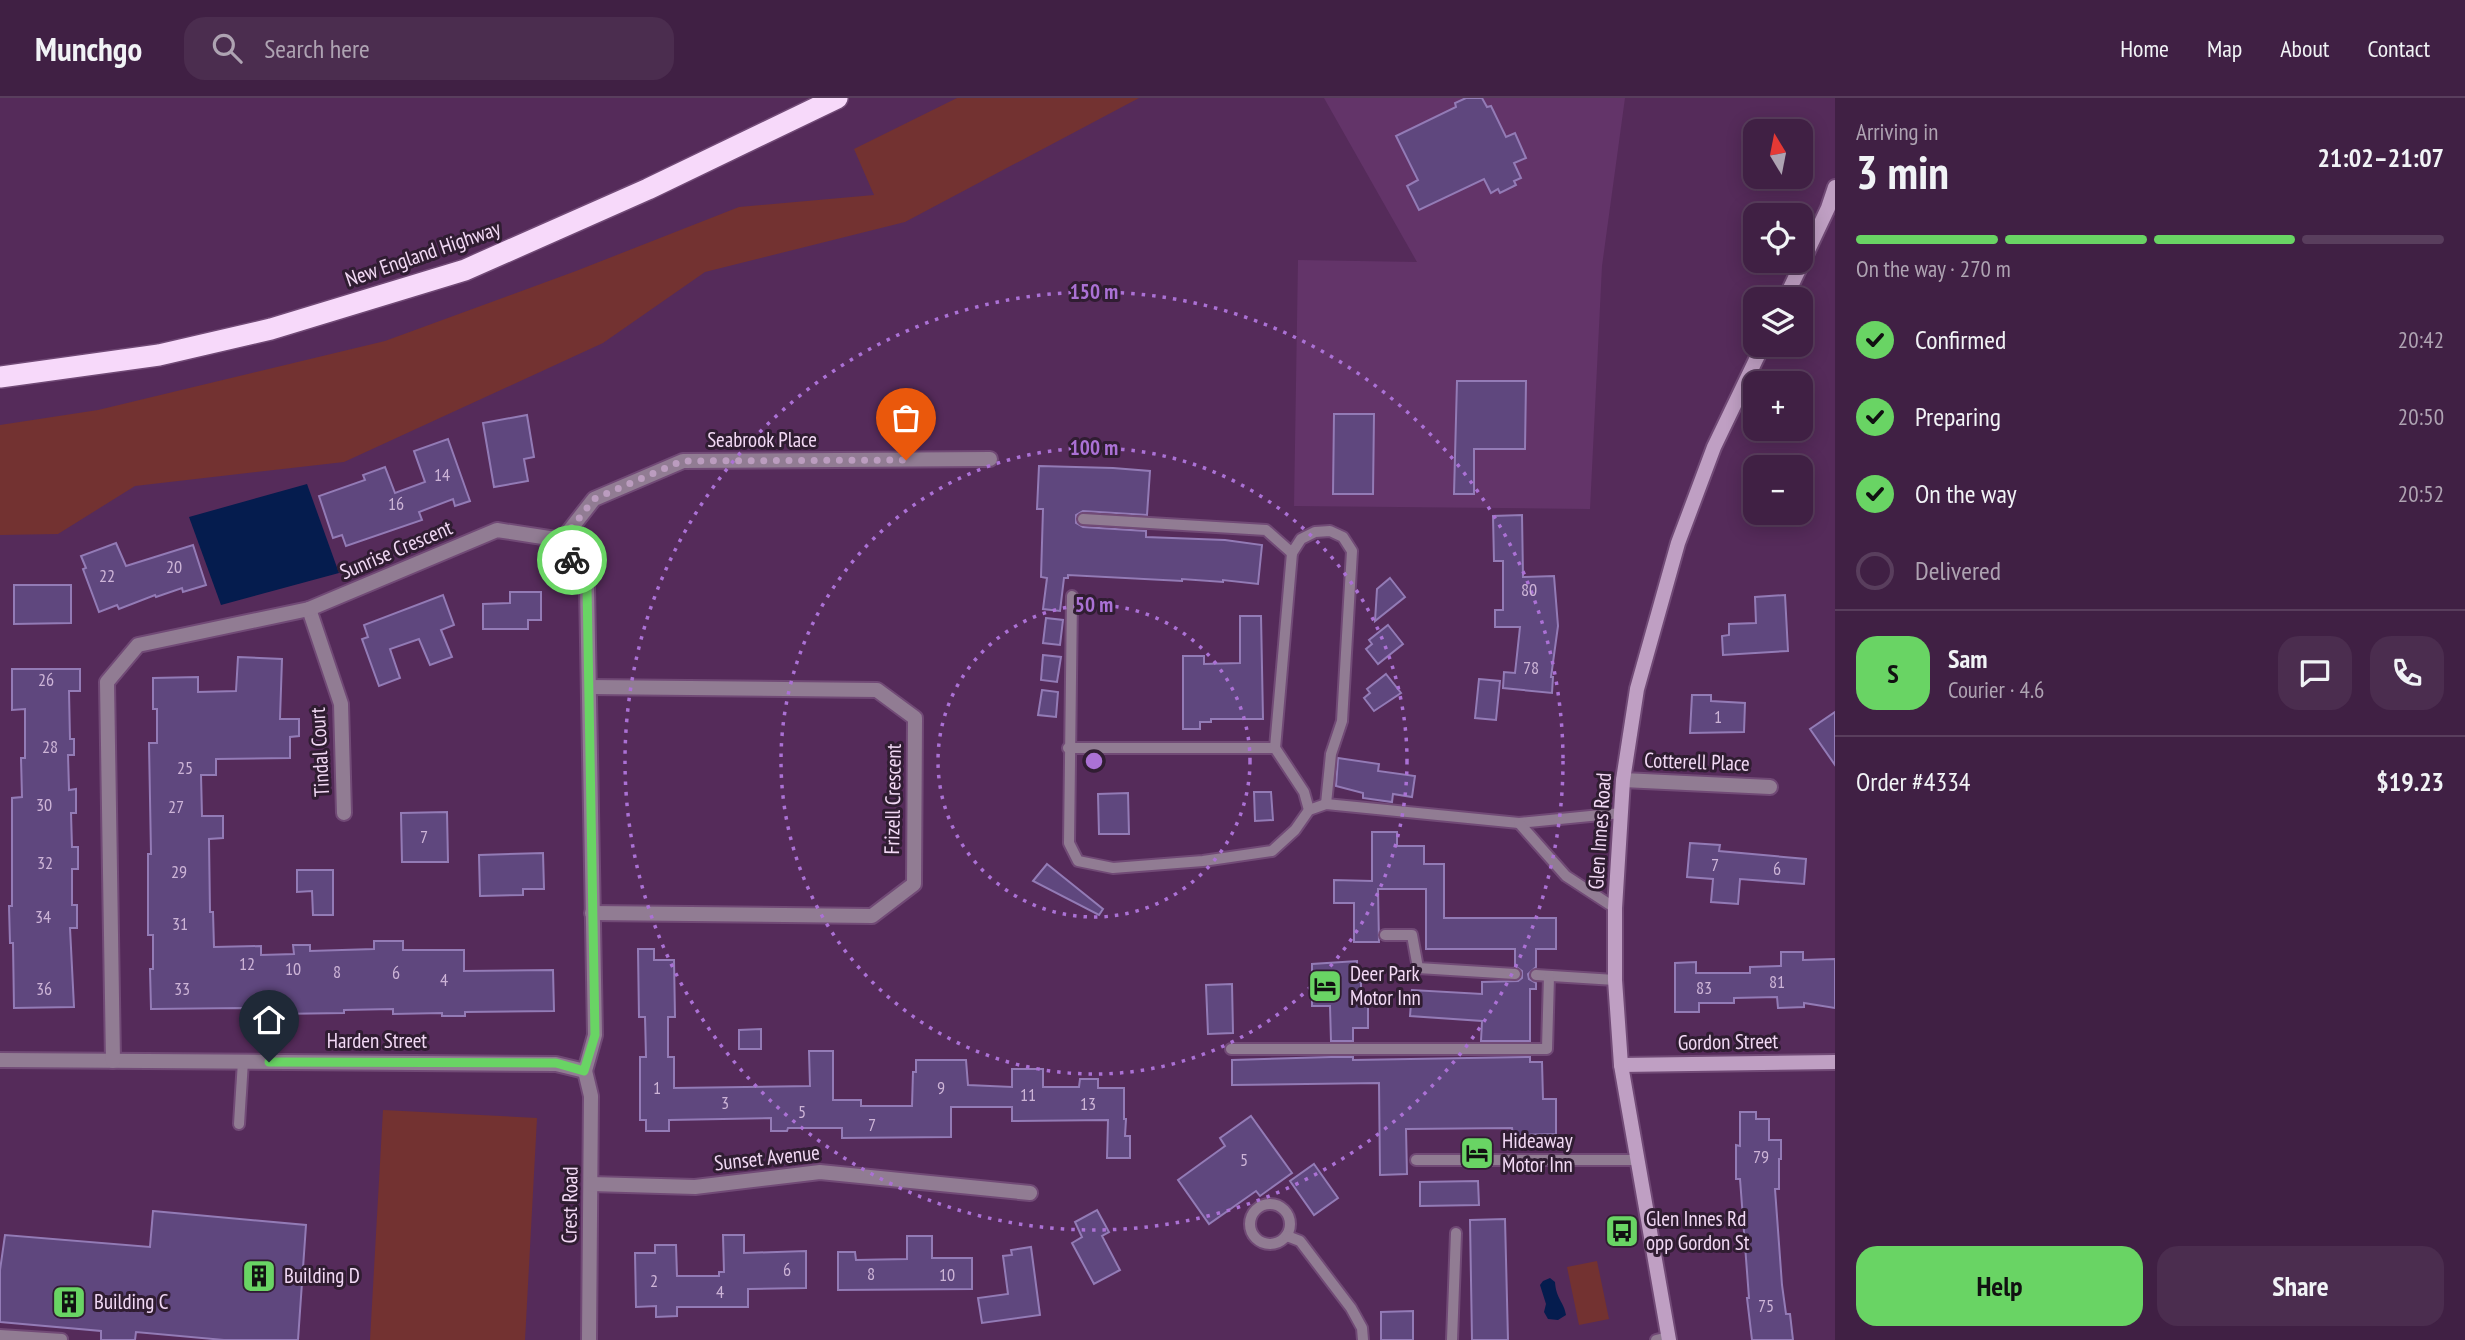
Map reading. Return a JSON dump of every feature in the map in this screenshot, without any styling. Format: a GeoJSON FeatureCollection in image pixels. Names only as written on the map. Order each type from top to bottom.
{"type":"FeatureCollection","features":[{"type":"Feature","properties":{"kind":"highway","name":"New England Highway"},"geometry":{"type":"LineString","coordinates":[[0,377],[159,355],[271,329],[465,270],[648,189],[837,98]]}},
{"type":"Feature","properties":{"kind":"main road"},"geometry":{"type":"LineString","coordinates":[[1791,287],[1828,208],[1835,187]]}},
{"type":"Feature","properties":{"kind":"main road","name":"Glen Innes Road"},"geometry":{"type":"LineString","coordinates":[[1664,1339],[1620,1065],[1615,979],[1615,908],[1623,780],[1637,689],[1678,543],[1714,447],[1757,357]]}},
{"type":"Feature","properties":{"kind":"main road","name":"Gordon Street"},"geometry":{"type":"LineString","coordinates":[[1620,1065],[1835,1062]]}},
{"type":"Feature","properties":{"kind":"street","name":"Seabrook Place"},"geometry":{"type":"LineString","coordinates":[[562,540],[594,499],[682,461],[990,459]]}},
{"type":"Feature","properties":{"kind":"street","name":"Sunrise Crescent"},"geometry":{"type":"LineString","coordinates":[[113,1061],[107,682],[138,645],[309,609],[497,530],[562,540]]}},
{"type":"Feature","properties":{"kind":"street"},"geometry":{"type":"LineString","coordinates":[[562,540],[587,586],[595,1035],[584,1071]]}},
{"type":"Feature","properties":{"kind":"street","name":"Tindal Court"},"geometry":{"type":"LineString","coordinates":[[309,609],[341,704],[344,813]]}},
{"type":"Feature","properties":{"kind":"street","name":"Frizell Crescent"},"geometry":{"type":"LineString","coordinates":[[589,687],[877,690],[915,718],[914,884],[872,916],[592,913]]}},
{"type":"Feature","properties":{"kind":"street","name":"Cotterell Place"},"geometry":{"type":"LineString","coordinates":[[1623,780],[1770,786]]}},
{"type":"Feature","properties":{"kind":"street","name":"Harden Street"},"geometry":{"type":"LineString","coordinates":[[0,1060],[556,1063],[584,1071]]}},
{"type":"Feature","properties":{"kind":"street","name":"Crest Road"},"geometry":{"type":"LineString","coordinates":[[584,1071],[591,1096],[589,1340]]}},
{"type":"Feature","properties":{"kind":"street","name":"Sunset Avenue"},"geometry":{"type":"LineString","coordinates":[[591,1184],[695,1187],[820,1172],[1030,1193]]}},
{"type":"Feature","properties":{"kind":"lane"},"geometry":{"type":"LineString","coordinates":[[1083,519],[1266,530],[1292,553]]}},
{"type":"Feature","properties":{"kind":"lane"},"geometry":{"type":"LineString","coordinates":[[1309,810],[1304,792],[1275,748],[1292,553],[1301,539],[1315,532],[1331,531],[1343,537],[1352,551],[1342,721],[1331,754],[1326,804]]}},
{"type":"Feature","properties":{"kind":"lane"},"geometry":{"type":"LineString","coordinates":[[1072,596],[1068,748],[1069,842],[1078,861],[1113,868],[1203,861],[1272,851],[1295,830],[1309,810],[1326,804],[1519,822],[1621,813]]}},
{"type":"Feature","properties":{"kind":"lane"},"geometry":{"type":"LineString","coordinates":[[1068,748],[1275,748]]}},
{"type":"Feature","properties":{"kind":"lane"},"geometry":{"type":"LineString","coordinates":[[1519,822],[1566,876],[1615,908]]}},
{"type":"Feature","properties":{"kind":"lane"},"geometry":{"type":"LineString","coordinates":[[1385,934],[1412,935],[1418,968],[1515,974]]}},
{"type":"Feature","properties":{"kind":"lane"},"geometry":{"type":"LineString","coordinates":[[1535,975],[1615,979]]}},
{"type":"Feature","properties":{"kind":"lane"},"geometry":{"type":"LineString","coordinates":[[1231,1049],[1547,1049],[1549,976]]}},
{"type":"Feature","properties":{"kind":"lane"},"geometry":{"type":"LineString","coordinates":[[239,1124],[243,1061]]}},
{"type":"Feature","properties":{"kind":"lane"},"geometry":{"type":"LineString","coordinates":[[1416,1160],[1636,1160]]}},
{"type":"Feature","properties":{"kind":"lane"},"geometry":{"type":"LineString","coordinates":[[1452,1340],[1456,1233]]}},
{"type":"Feature","properties":{"kind":"lane"},"geometry":{"type":"LineString","coordinates":[[1287,1236],[1300,1241],[1351,1308],[1362,1328],[1363,1340]]}},
{"type":"Feature","properties":{"kind":"lane"},"geometry":{"type":"LineString","coordinates":[[0,1335],[62,1339]]}},
{"type":"Feature","properties":{"kind":"shaded area"},"geometry":{"type":"Polygon","coordinates":[[[957,98],[1139,98],[905,222],[705,272],[603,343],[344,462],[135,486],[58,534],[0,535],[0,425],[98,410],[385,341],[576,271],[739,207],[874,195],[854,149],[957,98]]]}},
{"type":"Feature","properties":{"kind":"shaded area"},"geometry":{"type":"Polygon","coordinates":[[[1324,98],[1625,98],[1602,266],[1590,509],[1294,506],[1298,260],[1417,262],[1324,98]]]}},
{"type":"Feature","properties":{"kind":"shaded area"},"geometry":{"type":"Polygon","coordinates":[[[383,1110],[537,1118],[525,1340],[370,1340],[383,1110]]]}},
{"type":"Feature","properties":{"kind":"shaded area"},"geometry":{"type":"Polygon","coordinates":[[[1597,1261],[1609,1319],[1579,1325],[1567,1267],[1597,1261]]]}},
{"type":"Feature","properties":{"kind":"water"},"geometry":{"type":"Polygon","coordinates":[[[307,484],[339,573],[221,605],[189,517],[307,484]]]}},
{"type":"Feature","properties":{"kind":"water"},"geometry":{"type":"Polygon","coordinates":[[[1550,1278],[1555,1282],[1566,1315],[1558,1320],[1548,1319],[1544,1312],[1546,1304],[1540,1285],[1550,1278]]]}},
{"type":"Feature","properties":{"kind":"building"},"geometry":{"type":"Polygon","coordinates":[[[1466,98],[1482,98],[1487,107],[1491,106],[1506,137],[1515,133],[1526,158],[1514,163],[1521,178],[1514,181],[1516,185],[1500,193],[1498,189],[1491,193],[1484,179],[1419,210],[1407,186],[1418,180],[1396,136],[1456,107],[1455,103],[1466,98]]]}},
{"type":"Feature","properties":{"kind":"building"},"geometry":{"type":"Polygon","coordinates":[[[1457,381],[1526,381],[1525,449],[1474,449],[1474,494],[1454,494],[1457,381]]]}},
{"type":"Feature","properties":{"kind":"building"},"geometry":{"type":"Polygon","coordinates":[[[1334,414],[1374,414],[1373,494],[1333,494],[1334,414]]]}},
{"type":"Feature","properties":{"kind":"building"},"geometry":{"type":"Polygon","coordinates":[[[527,415],[534,457],[524,459],[528,481],[494,487],[483,423],[527,415]]]}},
{"type":"Feature","properties":{"kind":"building"},"geometry":{"type":"Polygon","coordinates":[[[448,439],[470,501],[455,506],[453,499],[419,512],[422,520],[346,546],[342,535],[333,538],[319,496],[365,480],[363,475],[385,467],[395,493],[425,482],[414,451],[448,439]]]}},
{"type":"Feature","properties":{"kind":"building"},"geometry":{"type":"Polygon","coordinates":[[[1039,466],[1150,471],[1147,515],[1083,511],[1076,515],[1076,523],[1083,527],[1146,531],[1146,537],[1225,540],[1262,545],[1258,584],[1223,580],[1182,581],[1068,575],[1068,578],[1064,578],[1060,611],[1043,609],[1047,578],[1041,577],[1043,509],[1037,509],[1039,466]]]}},
{"type":"Feature","properties":{"kind":"building"},"geometry":{"type":"Polygon","coordinates":[[[1522,515],[1523,577],[1554,576],[1558,626],[1551,677],[1552,693],[1503,688],[1504,672],[1515,673],[1520,627],[1495,627],[1495,610],[1503,610],[1503,561],[1494,561],[1493,516],[1522,515]]]}},
{"type":"Feature","properties":{"kind":"building"},"geometry":{"type":"Polygon","coordinates":[[[116,543],[126,566],[193,545],[206,585],[183,592],[182,588],[119,609],[117,605],[99,612],[81,556],[116,543]]]}},
{"type":"Feature","properties":{"kind":"building"},"geometry":{"type":"Polygon","coordinates":[[[1390,578],[1405,597],[1375,621],[1377,589],[1390,578]]]}},
{"type":"Feature","properties":{"kind":"building"},"geometry":{"type":"Polygon","coordinates":[[[14,585],[71,585],[71,623],[14,624],[14,585]]]}},
{"type":"Feature","properties":{"kind":"building"},"geometry":{"type":"Polygon","coordinates":[[[510,592],[541,592],[541,620],[528,620],[528,629],[483,629],[483,604],[510,603],[510,592]]]}},
{"type":"Feature","properties":{"kind":"building"},"geometry":{"type":"Polygon","coordinates":[[[443,595],[454,625],[441,630],[452,657],[430,665],[419,639],[390,649],[400,678],[379,686],[362,639],[368,637],[364,625],[443,595]]]}},
{"type":"Feature","properties":{"kind":"building"},"geometry":{"type":"Polygon","coordinates":[[[1785,595],[1788,651],[1723,655],[1722,636],[1729,635],[1729,624],[1756,623],[1755,597],[1785,595]]]}},
{"type":"Feature","properties":{"kind":"building"},"geometry":{"type":"Polygon","coordinates":[[[1240,616],[1261,616],[1263,719],[1211,719],[1211,722],[1200,722],[1200,729],[1183,729],[1183,656],[1204,656],[1204,664],[1240,663],[1240,616]]]}},
{"type":"Feature","properties":{"kind":"building"},"geometry":{"type":"Polygon","coordinates":[[[1046,618],[1063,620],[1060,645],[1043,643],[1046,618]]]}},
{"type":"Feature","properties":{"kind":"building"},"geometry":{"type":"Polygon","coordinates":[[[1388,625],[1403,644],[1378,664],[1366,649],[1372,644],[1369,640],[1388,625]]]}},
{"type":"Feature","properties":{"kind":"building"},"geometry":{"type":"Polygon","coordinates":[[[1043,655],[1061,657],[1057,682],[1041,680],[1043,655]]]}},
{"type":"Feature","properties":{"kind":"building"},"geometry":{"type":"Polygon","coordinates":[[[238,657],[282,659],[280,719],[299,719],[299,736],[290,737],[290,758],[216,759],[216,775],[201,775],[202,816],[223,816],[223,838],[209,839],[210,912],[213,912],[214,947],[261,946],[261,955],[294,954],[293,945],[310,945],[310,951],[374,949],[374,941],[403,941],[403,950],[464,950],[464,971],[553,970],[554,1011],[465,1012],[465,1016],[442,1016],[442,1013],[393,1014],[393,1009],[344,1010],[344,1013],[242,1014],[242,1008],[151,1009],[153,935],[148,935],[148,854],[151,854],[149,743],[157,743],[153,678],[198,677],[198,692],[236,691],[238,657]]]}},
{"type":"Feature","properties":{"kind":"building"},"geometry":{"type":"Polygon","coordinates":[[[12,669],[80,669],[80,691],[69,691],[70,739],[74,739],[74,755],[68,755],[69,790],[76,789],[76,813],[71,813],[72,847],[78,847],[78,869],[72,869],[72,905],[77,905],[77,928],[70,928],[74,1007],[14,1008],[13,943],[10,943],[9,906],[12,906],[12,798],[22,797],[21,758],[25,758],[25,709],[12,710],[12,669]]]}},
{"type":"Feature","properties":{"kind":"building"},"geometry":{"type":"Polygon","coordinates":[[[1386,674],[1401,693],[1374,711],[1364,698],[1370,693],[1367,689],[1386,674]]]}},
{"type":"Feature","properties":{"kind":"building"},"geometry":{"type":"Polygon","coordinates":[[[1479,679],[1500,681],[1496,720],[1475,718],[1479,679]]]}},
{"type":"Feature","properties":{"kind":"building"},"geometry":{"type":"Polygon","coordinates":[[[1042,690],[1058,692],[1056,717],[1038,715],[1042,690]]]}},
{"type":"Feature","properties":{"kind":"building"},"geometry":{"type":"Polygon","coordinates":[[[1692,695],[1711,695],[1711,701],[1745,703],[1744,732],[1690,733],[1692,695]]]}},
{"type":"Feature","properties":{"kind":"building"},"geometry":{"type":"Polygon","coordinates":[[[1835,712],[1835,765],[1810,729],[1835,712]]]}},
{"type":"Feature","properties":{"kind":"building"},"geometry":{"type":"Polygon","coordinates":[[[1338,758],[1379,764],[1378,771],[1415,776],[1412,797],[1393,794],[1392,802],[1363,798],[1363,793],[1336,786],[1338,758]]]}},
{"type":"Feature","properties":{"kind":"building"},"geometry":{"type":"Polygon","coordinates":[[[1254,792],[1271,792],[1273,820],[1255,821],[1254,792]]]}},
{"type":"Feature","properties":{"kind":"building"},"geometry":{"type":"Polygon","coordinates":[[[1128,793],[1129,834],[1099,834],[1098,794],[1128,793]]]}},
{"type":"Feature","properties":{"kind":"building"},"geometry":{"type":"Polygon","coordinates":[[[447,812],[448,862],[402,862],[401,813],[447,812]]]}},
{"type":"Feature","properties":{"kind":"building"},"geometry":{"type":"Polygon","coordinates":[[[1372,832],[1397,832],[1397,846],[1424,846],[1424,864],[1444,864],[1444,918],[1556,918],[1556,949],[1536,949],[1536,967],[1528,974],[1529,979],[1536,983],[1536,989],[1530,989],[1530,1041],[1481,1041],[1482,1021],[1410,1016],[1412,990],[1482,994],[1482,982],[1518,981],[1522,978],[1522,971],[1515,966],[1515,949],[1426,949],[1426,889],[1378,889],[1379,942],[1354,942],[1354,903],[1334,903],[1334,880],[1372,881],[1372,832]]]}},
{"type":"Feature","properties":{"kind":"building"},"geometry":{"type":"Polygon","coordinates":[[[1690,843],[1720,845],[1719,851],[1806,859],[1804,884],[1740,879],[1738,904],[1711,902],[1713,879],[1687,877],[1690,843]]]}},
{"type":"Feature","properties":{"kind":"building"},"geometry":{"type":"Polygon","coordinates":[[[543,853],[544,889],[523,889],[523,895],[480,896],[479,855],[543,853]]]}},
{"type":"Feature","properties":{"kind":"building"},"geometry":{"type":"Polygon","coordinates":[[[1047,864],[1103,909],[1099,915],[1033,881],[1047,864]]]}},
{"type":"Feature","properties":{"kind":"building"},"geometry":{"type":"Polygon","coordinates":[[[297,870],[333,870],[333,915],[313,915],[312,891],[297,892],[297,870]]]}},
{"type":"Feature","properties":{"kind":"building"},"geometry":{"type":"Polygon","coordinates":[[[638,949],[654,949],[654,960],[674,960],[675,1017],[668,1017],[668,1057],[674,1057],[674,1088],[810,1086],[809,1051],[833,1051],[833,1100],[861,1100],[861,1106],[912,1106],[916,1060],[966,1060],[968,1085],[1012,1087],[1012,1069],[1043,1069],[1043,1087],[1079,1087],[1080,1079],[1098,1079],[1098,1088],[1124,1088],[1125,1136],[1130,1136],[1130,1158],[1107,1158],[1108,1120],[1012,1121],[1012,1107],[951,1107],[951,1137],[842,1138],[842,1128],[788,1128],[787,1131],[771,1131],[771,1118],[669,1120],[669,1131],[646,1131],[646,1120],[640,1120],[640,1057],[646,1057],[645,1017],[639,1017],[638,949]]]}},
{"type":"Feature","properties":{"kind":"building"},"geometry":{"type":"Polygon","coordinates":[[[1781,952],[1803,952],[1803,960],[1835,959],[1835,1008],[1804,1003],[1804,1007],[1778,1008],[1777,997],[1734,998],[1734,1003],[1699,1003],[1699,1012],[1675,1012],[1675,963],[1696,962],[1696,973],[1750,973],[1750,967],[1781,966],[1781,952]]]}},
{"type":"Feature","properties":{"kind":"building"},"geometry":{"type":"Polygon","coordinates":[[[1357,961],[1361,1003],[1368,1002],[1368,1028],[1353,1028],[1353,1041],[1331,1041],[1330,1006],[1312,1006],[1312,964],[1357,961]]]}},
{"type":"Feature","properties":{"kind":"building"},"geometry":{"type":"Polygon","coordinates":[[[1232,984],[1233,1033],[1208,1034],[1206,985],[1232,984]]]}},
{"type":"Feature","properties":{"kind":"building"},"geometry":{"type":"Polygon","coordinates":[[[761,1029],[761,1049],[739,1049],[739,1030],[761,1029]]]}},
{"type":"Feature","properties":{"kind":"building"},"geometry":{"type":"Polygon","coordinates":[[[1353,1057],[1353,1060],[1530,1057],[1530,1062],[1542,1062],[1543,1099],[1556,1099],[1556,1134],[1513,1135],[1512,1128],[1406,1129],[1407,1174],[1380,1175],[1379,1083],[1232,1085],[1232,1060],[1353,1057]]]}},
{"type":"Feature","properties":{"kind":"building"},"geometry":{"type":"Polygon","coordinates":[[[1740,1112],[1756,1112],[1756,1119],[1769,1119],[1769,1140],[1781,1140],[1779,1189],[1775,1189],[1782,1285],[1786,1314],[1790,1314],[1793,1340],[1752,1340],[1740,1179],[1736,1179],[1740,1112]]]}},
{"type":"Feature","properties":{"kind":"building"},"geometry":{"type":"Polygon","coordinates":[[[1251,1116],[1292,1173],[1260,1196],[1256,1191],[1209,1224],[1178,1180],[1225,1146],[1220,1138],[1251,1116]]]}},
{"type":"Feature","properties":{"kind":"building"},"geometry":{"type":"Polygon","coordinates":[[[1314,1164],[1338,1198],[1314,1215],[1290,1181],[1314,1164]]]}},
{"type":"Feature","properties":{"kind":"building"},"geometry":{"type":"Polygon","coordinates":[[[1478,1181],[1479,1205],[1420,1206],[1420,1182],[1478,1181]]]}},
{"type":"Feature","properties":{"kind":"building"},"geometry":{"type":"Polygon","coordinates":[[[1097,1210],[1109,1232],[1102,1236],[1120,1270],[1094,1284],[1072,1243],[1082,1237],[1075,1222],[1097,1210]]]}},
{"type":"Feature","properties":{"kind":"building"},"geometry":{"type":"Polygon","coordinates":[[[153,1211],[306,1225],[298,1340],[224,1340],[136,1332],[135,1340],[101,1340],[101,1331],[0,1322],[0,1270],[5,1235],[150,1247],[153,1211]]]}},
{"type":"Feature","properties":{"kind":"building"},"geometry":{"type":"Polygon","coordinates":[[[1505,1219],[1508,1340],[1472,1340],[1470,1220],[1505,1219]]]}},
{"type":"Feature","properties":{"kind":"building"},"geometry":{"type":"Polygon","coordinates":[[[723,1235],[744,1235],[744,1253],[806,1251],[806,1288],[748,1289],[748,1307],[677,1307],[677,1316],[656,1317],[656,1306],[636,1307],[635,1253],[655,1253],[655,1245],[676,1245],[677,1276],[719,1276],[719,1272],[724,1272],[723,1235]]]}},
{"type":"Feature","properties":{"kind":"building"},"geometry":{"type":"Polygon","coordinates":[[[907,1236],[932,1236],[932,1258],[972,1258],[972,1289],[838,1290],[838,1252],[855,1252],[856,1260],[907,1259],[907,1236]]]}},
{"type":"Feature","properties":{"kind":"building"},"geometry":{"type":"Polygon","coordinates":[[[1031,1247],[1040,1315],[982,1323],[978,1298],[1008,1294],[1003,1256],[1012,1255],[1011,1250],[1031,1247]]]}},
{"type":"Feature","properties":{"kind":"building"},"geometry":{"type":"Polygon","coordinates":[[[1413,1311],[1413,1340],[1381,1340],[1381,1312],[1413,1311]]]}},
{"type":"Feature","properties":{"kind":"way so far"},"geometry":{"type":"LineString","coordinates":[[572,560],[562,540],[594,499],[682,461],[906,460]]}},
{"type":"Feature","properties":{"kind":"place","name":"Deer Park Motor Inn"},"geometry":{"type":"Point","coordinates":[1325,986]}},
{"type":"Feature","properties":{"kind":"place","name":"Hideaway Motor Inn"},"geometry":{"type":"Point","coordinates":[1477,1153]}},
{"type":"Feature","properties":{"kind":"place","name":"Glen Innes Rd opp Gordon St"},"geometry":{"type":"Point","coordinates":[1622,1231]}},
{"type":"Feature","properties":{"kind":"place","name":"Building D"},"geometry":{"type":"Point","coordinates":[259,1276]}},
{"type":"Feature","properties":{"kind":"place","name":"Building C"},"geometry":{"type":"Point","coordinates":[69,1302]}},
{"type":"Feature","properties":{"kind":"route"},"geometry":{"type":"LineString","coordinates":[[269,1062],[556,1063],[584,1071],[595,1035],[587,586],[572,560]]}}]}
